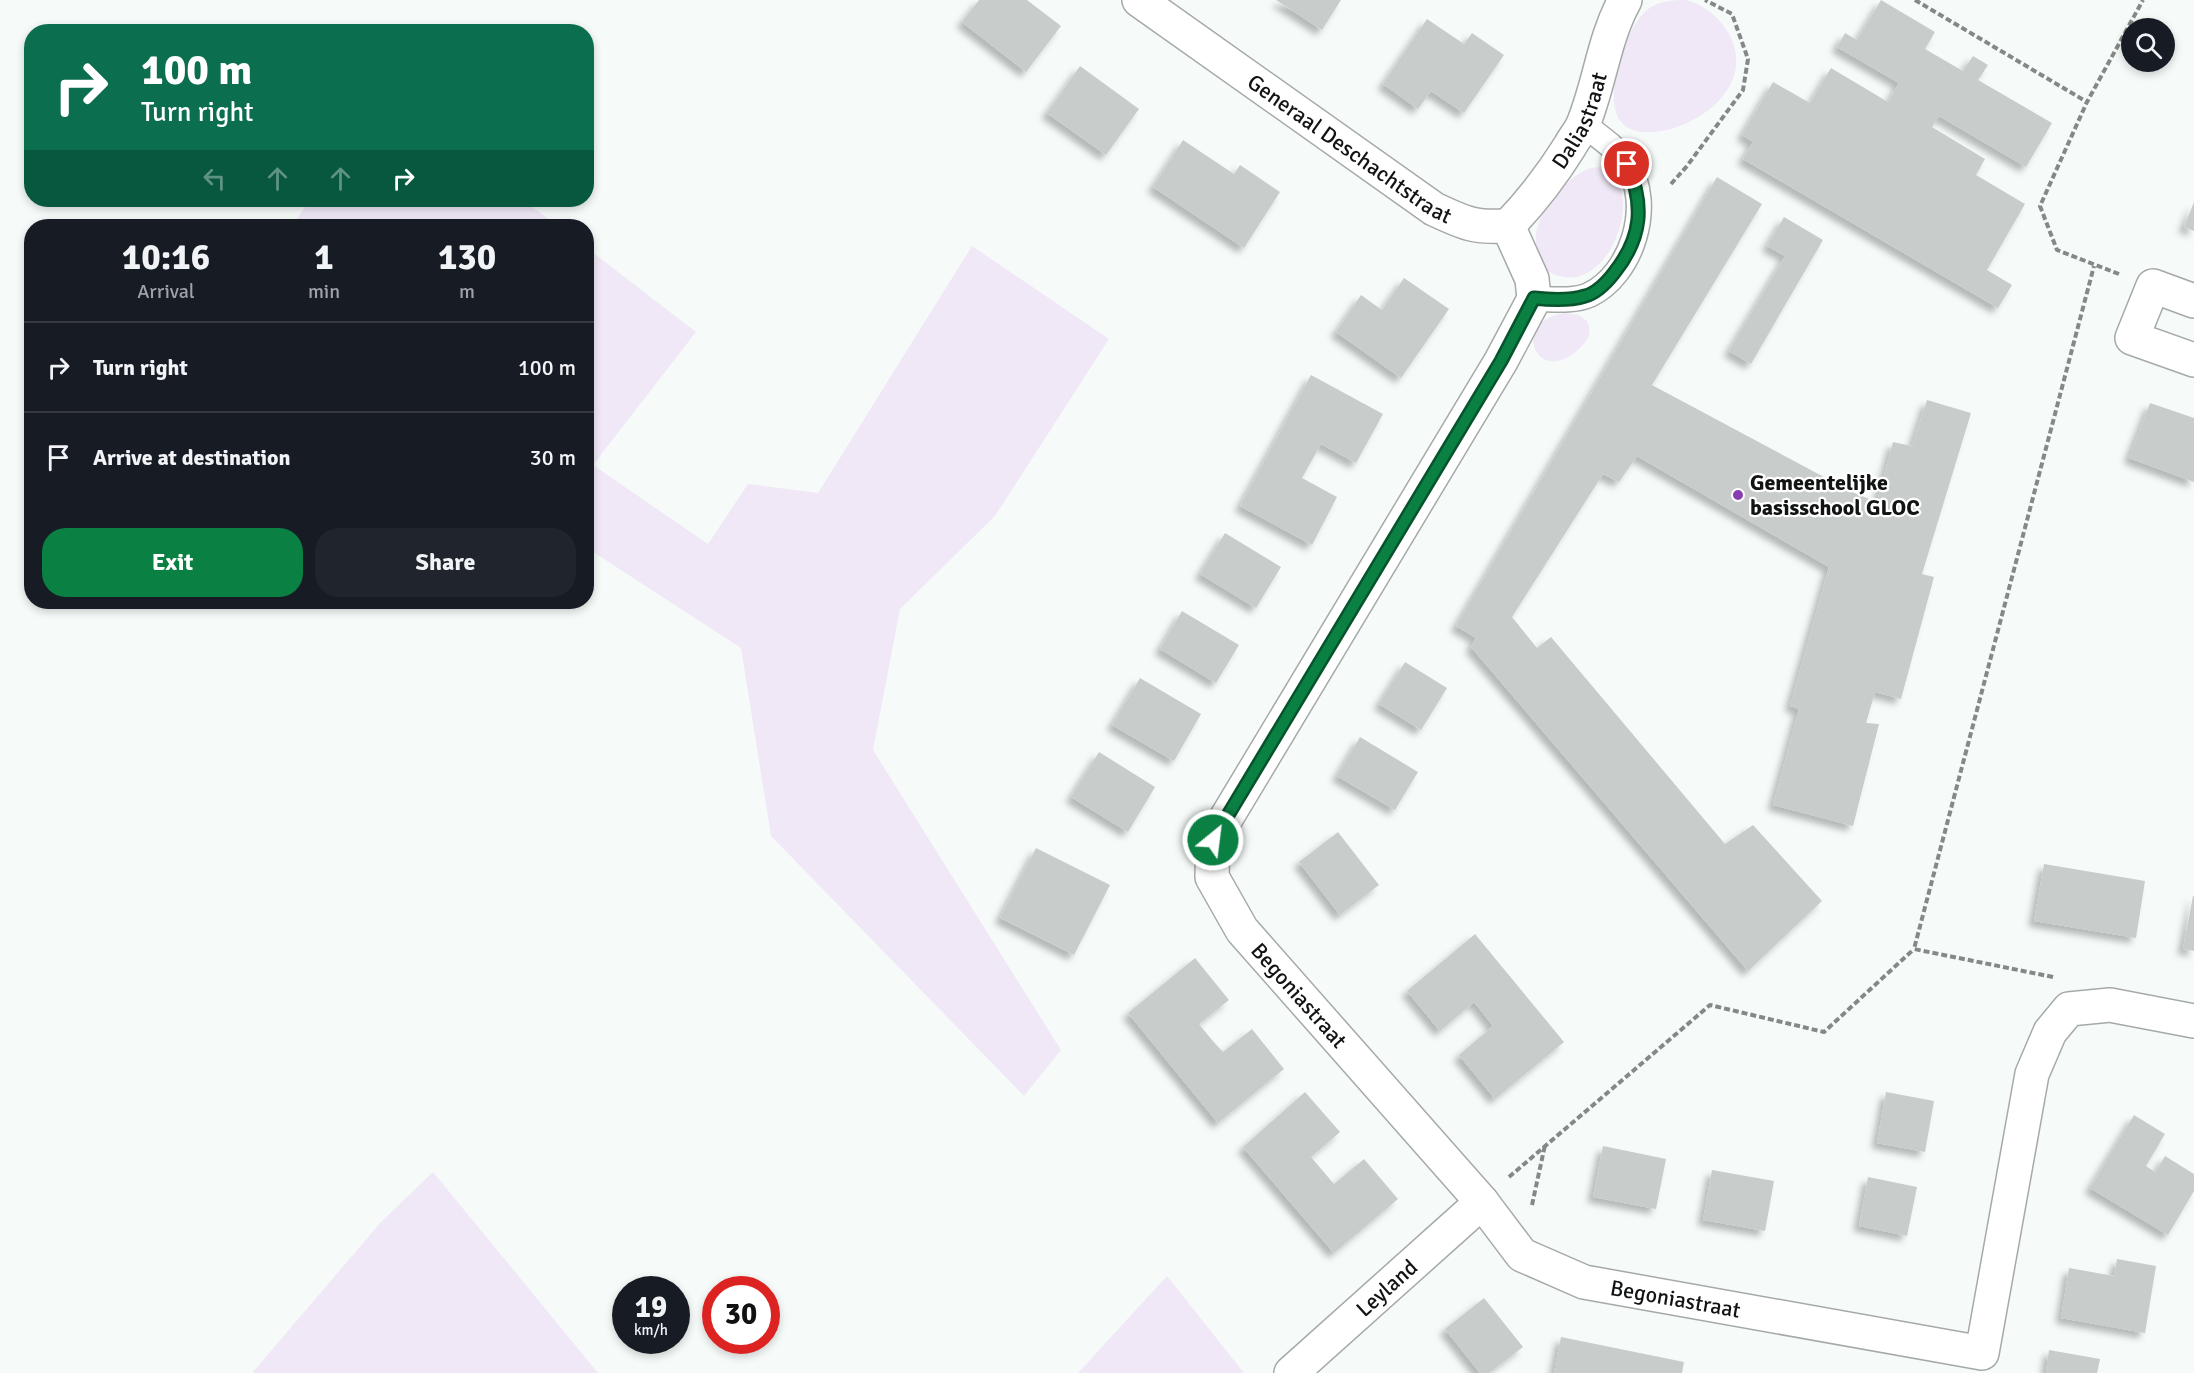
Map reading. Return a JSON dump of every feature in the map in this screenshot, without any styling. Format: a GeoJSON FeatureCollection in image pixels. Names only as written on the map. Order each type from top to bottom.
{"type":"FeatureCollection","features":[{"type":"Feature","properties":{"kind":"street","name":"Generaal Deschachtstraat"},"geometry":{"type":"LineString","coordinates":[[1139,0],[1434,209],[1462,223],[1483,228],[1508,226]]}},
{"type":"Feature","properties":{"kind":"street","name":"Daliastraat"},"geometry":{"type":"LineString","coordinates":[[1508,226],[1531,201],[1583,124],[1607,44],[1625,0]]}},
{"type":"Feature","properties":{"kind":"street"},"geometry":{"type":"LineString","coordinates":[[1508,226],[1532,279],[1534,298]]}},
{"type":"Feature","properties":{"kind":"street"},"geometry":{"type":"LineString","coordinates":[[2194,301],[2153,286],[2132,338],[2194,360]]}},
{"type":"Feature","properties":{"kind":"street","name":"Begoniastraat"},"geometry":{"type":"LineString","coordinates":[[1534,298],[1501,361],[1213,840],[1212,877],[1242,930],[1482,1202],[1522,1255],[1584,1282],[1992,1363],[2032,1074],[2050,1032],[2069,1009]]}},
{"type":"Feature","properties":{"kind":"street"},"geometry":{"type":"LineString","coordinates":[[2069,1009],[2110,1005],[2194,1021]]}},
{"type":"Feature","properties":{"kind":"street","name":"Leyland"},"geometry":{"type":"LineString","coordinates":[[1290,1373],[1482,1202]]}},
{"type":"Feature","properties":{"kind":"lane"},"geometry":{"type":"LineString","coordinates":[[1534,298],[1559,300],[1587,296],[1606,283],[1623,262],[1633,242],[1638,221],[1639,201],[1635,181],[1627,164],[1611,147],[1583,124]]}},
{"type":"Feature","properties":{"kind":"path"},"geometry":{"type":"LineString","coordinates":[[1638,221],[1687,166],[1743,90],[1748,59],[1732,14],[1705,0]]}},
{"type":"Feature","properties":{"kind":"path"},"geometry":{"type":"LineString","coordinates":[[1915,0],[2086,102]]}},
{"type":"Feature","properties":{"kind":"path"},"geometry":{"type":"LineString","coordinates":[[2143,0],[2086,102],[2040,206],[2057,250],[2094,266],[2153,286]]}},
{"type":"Feature","properties":{"kind":"path"},"geometry":{"type":"LineString","coordinates":[[1482,1202],[1545,1144],[1710,1005],[1824,1032],[1914,949],[2094,266]]}},
{"type":"Feature","properties":{"kind":"path"},"geometry":{"type":"LineString","coordinates":[[1914,949],[2054,977],[2069,1009]]}},
{"type":"Feature","properties":{"kind":"path"},"geometry":{"type":"LineString","coordinates":[[1522,1255],[1545,1144]]}},
{"type":"Feature","properties":{"kind":"shaded area"},"geometry":{"type":"Polygon","coordinates":[[[1686,0],[1709,11],[1726,29],[1736,55],[1733,78],[1721,98],[1702,115],[1680,126],[1657,132],[1637,131],[1622,123],[1616,112],[1615,81],[1624,47],[1639,19],[1647,10],[1665,2],[1686,0]]]}},
{"type":"Feature","properties":{"kind":"shaded area"},"geometry":{"type":"Polygon","coordinates":[[[1601,167],[1615,177],[1622,193],[1623,213],[1618,234],[1608,253],[1595,268],[1578,277],[1553,274],[1543,265],[1536,246],[1541,218],[1560,190],[1576,175],[1601,167]]]}},
{"type":"Feature","properties":{"kind":"shaded area"},"geometry":{"type":"Polygon","coordinates":[[[305,207],[532,207],[549,219],[297,219],[305,207]]]}},
{"type":"Feature","properties":{"kind":"shaded area"},"geometry":{"type":"Polygon","coordinates":[[[972,246],[1109,339],[995,516],[900,609],[873,750],[1061,1050],[1024,1096],[771,836],[741,648],[594,553],[594,466],[708,544],[748,484],[818,493],[972,246]]]}},
{"type":"Feature","properties":{"kind":"shaded area"},"geometry":{"type":"Polygon","coordinates":[[[594,253],[696,332],[594,464],[594,253]]]}},
{"type":"Feature","properties":{"kind":"shaded area"},"geometry":{"type":"Polygon","coordinates":[[[1565,313],[1579,315],[1587,321],[1588,337],[1582,346],[1566,358],[1553,361],[1542,358],[1535,350],[1533,339],[1537,328],[1547,319],[1565,313]]]}},
{"type":"Feature","properties":{"kind":"shaded area"},"geometry":{"type":"Polygon","coordinates":[[[433,1172],[598,1373],[252,1373],[381,1222],[433,1172]]]}},
{"type":"Feature","properties":{"kind":"shaded area"},"geometry":{"type":"Polygon","coordinates":[[[1167,1276],[1244,1373],[1078,1373],[1167,1276]]]}},
{"type":"Feature","properties":{"kind":"building"},"geometry":{"type":"Polygon","coordinates":[[[979,0],[1027,0],[1061,26],[1026,72],[962,22],[979,0]]]}},
{"type":"Feature","properties":{"kind":"building"},"geometry":{"type":"Polygon","coordinates":[[[1276,0],[1341,0],[1322,30],[1276,0]]]}},
{"type":"Feature","properties":{"kind":"building"},"geometry":{"type":"Polygon","coordinates":[[[1881,0],[1935,32],[1925,49],[1963,71],[1973,56],[1988,65],[1978,80],[2052,123],[2026,167],[1939,116],[1932,127],[1985,159],[1976,175],[2025,204],[1987,270],[2012,285],[1998,308],[1743,159],[1753,142],[1742,135],[1773,82],[1810,103],[1831,68],[1888,102],[1899,83],[1837,47],[1845,33],[1857,40],[1881,0]]]}},
{"type":"Feature","properties":{"kind":"building"},"geometry":{"type":"Polygon","coordinates":[[[1427,19],[1464,44],[1472,33],[1504,55],[1464,113],[1431,91],[1418,109],[1383,84],[1427,19]]]}},
{"type":"Feature","properties":{"kind":"building"},"geometry":{"type":"Polygon","coordinates":[[[1080,66],[1139,109],[1106,155],[1047,113],[1080,66]]]}},
{"type":"Feature","properties":{"kind":"building"},"geometry":{"type":"Polygon","coordinates":[[[1183,140],[1234,174],[1240,165],[1280,192],[1244,248],[1153,187],[1183,140]]]}},
{"type":"Feature","properties":{"kind":"building"},"geometry":{"type":"Polygon","coordinates":[[[1717,177],[1762,204],[1652,385],[1852,492],[1877,502],[1893,442],[1912,446],[1927,400],[1971,413],[1922,574],[1934,577],[1901,699],[1875,692],[1866,723],[1879,724],[1853,826],[1773,805],[1799,709],[1790,706],[1829,567],[1637,456],[1619,482],[1603,474],[1512,617],[1537,648],[1551,637],[1725,844],[1753,825],[1822,901],[1748,971],[1471,647],[1476,638],[1456,626],[1717,177]]]}},
{"type":"Feature","properties":{"kind":"building"},"geometry":{"type":"Polygon","coordinates":[[[2194,202],[2194,231],[2184,227],[2194,202]]]}},
{"type":"Feature","properties":{"kind":"building"},"geometry":{"type":"Polygon","coordinates":[[[1784,217],[1823,240],[1751,364],[1729,351],[1785,256],[1767,246],[1784,217]]]}},
{"type":"Feature","properties":{"kind":"building"},"geometry":{"type":"Polygon","coordinates":[[[1404,278],[1449,309],[1401,378],[1336,332],[1361,295],[1382,310],[1404,278]]]}},
{"type":"Feature","properties":{"kind":"building"},"geometry":{"type":"Polygon","coordinates":[[[1311,375],[1383,414],[1356,463],[1321,444],[1302,478],[1337,497],[1312,545],[1240,506],[1311,375]]]}},
{"type":"Feature","properties":{"kind":"building"},"geometry":{"type":"Polygon","coordinates":[[[2150,403],[2194,418],[2194,482],[2129,458],[2150,403]]]}},
{"type":"Feature","properties":{"kind":"building"},"geometry":{"type":"Polygon","coordinates":[[[1225,533],[1281,567],[1256,608],[1200,574],[1225,533]]]}},
{"type":"Feature","properties":{"kind":"building"},"geometry":{"type":"Polygon","coordinates":[[[1182,611],[1239,645],[1216,683],[1160,649],[1182,611]]]}},
{"type":"Feature","properties":{"kind":"building"},"geometry":{"type":"Polygon","coordinates":[[[1405,662],[1447,688],[1421,730],[1379,704],[1405,662]]]}},
{"type":"Feature","properties":{"kind":"building"},"geometry":{"type":"Polygon","coordinates":[[[1140,678],[1201,714],[1174,761],[1112,725],[1140,678]]]}},
{"type":"Feature","properties":{"kind":"building"},"geometry":{"type":"Polygon","coordinates":[[[1360,737],[1418,772],[1395,810],[1337,776],[1360,737]]]}},
{"type":"Feature","properties":{"kind":"building"},"geometry":{"type":"Polygon","coordinates":[[[1099,752],[1155,787],[1128,832],[1071,797],[1099,752]]]}},
{"type":"Feature","properties":{"kind":"building"},"geometry":{"type":"Polygon","coordinates":[[[1338,832],[1379,885],[1340,915],[1299,862],[1338,832]]]}},
{"type":"Feature","properties":{"kind":"building"},"geometry":{"type":"Polygon","coordinates":[[[1036,848],[1110,885],[1074,955],[1000,918],[1036,848]]]}},
{"type":"Feature","properties":{"kind":"building"},"geometry":{"type":"Polygon","coordinates":[[[2044,864],[2145,881],[2136,938],[2034,921],[2044,864]]]}},
{"type":"Feature","properties":{"kind":"building"},"geometry":{"type":"Polygon","coordinates":[[[2194,896],[2194,951],[2183,949],[2194,896]]]}},
{"type":"Feature","properties":{"kind":"building"},"geometry":{"type":"Polygon","coordinates":[[[1475,934],[1564,1042],[1495,1099],[1459,1055],[1493,1026],[1483,1013],[1474,1002],[1440,1031],[1407,991],[1475,934]]]}},
{"type":"Feature","properties":{"kind":"building"},"geometry":{"type":"Polygon","coordinates":[[[1195,958],[1229,1000],[1199,1024],[1223,1052],[1252,1029],[1284,1069],[1218,1123],[1128,1013],[1195,958]]]}},
{"type":"Feature","properties":{"kind":"building"},"geometry":{"type":"Polygon","coordinates":[[[1305,1092],[1340,1132],[1311,1157],[1334,1184],[1364,1159],[1398,1199],[1334,1253],[1243,1147],[1305,1092]]]}},
{"type":"Feature","properties":{"kind":"building"},"geometry":{"type":"Polygon","coordinates":[[[1886,1092],[1934,1101],[1925,1152],[1877,1143],[1886,1092]]]}},
{"type":"Feature","properties":{"kind":"building"},"geometry":{"type":"Polygon","coordinates":[[[2134,1115],[2165,1134],[2146,1166],[2155,1172],[2165,1156],[2194,1174],[2194,1191],[2168,1235],[2090,1188],[2134,1115]]]}},
{"type":"Feature","properties":{"kind":"building"},"geometry":{"type":"Polygon","coordinates":[[[1603,1146],[1666,1159],[1656,1209],[1593,1197],[1603,1146]]]}},
{"type":"Feature","properties":{"kind":"building"},"geometry":{"type":"Polygon","coordinates":[[[1712,1170],[1774,1181],[1765,1231],[1703,1220],[1712,1170]]]}},
{"type":"Feature","properties":{"kind":"building"},"geometry":{"type":"Polygon","coordinates":[[[1868,1177],[1917,1187],[1907,1236],[1859,1226],[1868,1177]]]}},
{"type":"Feature","properties":{"kind":"building"},"geometry":{"type":"Polygon","coordinates":[[[2117,1259],[2156,1266],[2145,1333],[2061,1318],[2069,1268],[2114,1276],[2117,1259]]]}},
{"type":"Feature","properties":{"kind":"building"},"geometry":{"type":"Polygon","coordinates":[[[1484,1298],[1523,1347],[1489,1373],[1480,1373],[1445,1329],[1484,1298]]]}},
{"type":"Feature","properties":{"kind":"building"},"geometry":{"type":"Polygon","coordinates":[[[1561,1337],[1684,1362],[1682,1373],[1554,1373],[1561,1337]]]}},
{"type":"Feature","properties":{"kind":"building"},"geometry":{"type":"Polygon","coordinates":[[[2049,1350],[2100,1359],[2097,1373],[2046,1373],[2049,1350]]]}},
{"type":"Feature","properties":{"kind":"place","name":"Gemeentelijke basisschool GLOC"},"geometry":{"type":"Point","coordinates":[1738,495]}},
{"type":"Feature","properties":{"kind":"route"},"geometry":{"type":"LineString","coordinates":[[1213,840],[1501,361],[1534,298],[1559,300],[1587,296],[1606,283],[1623,262],[1633,242],[1638,221],[1639,201],[1635,181],[1627,164]]}}]}
